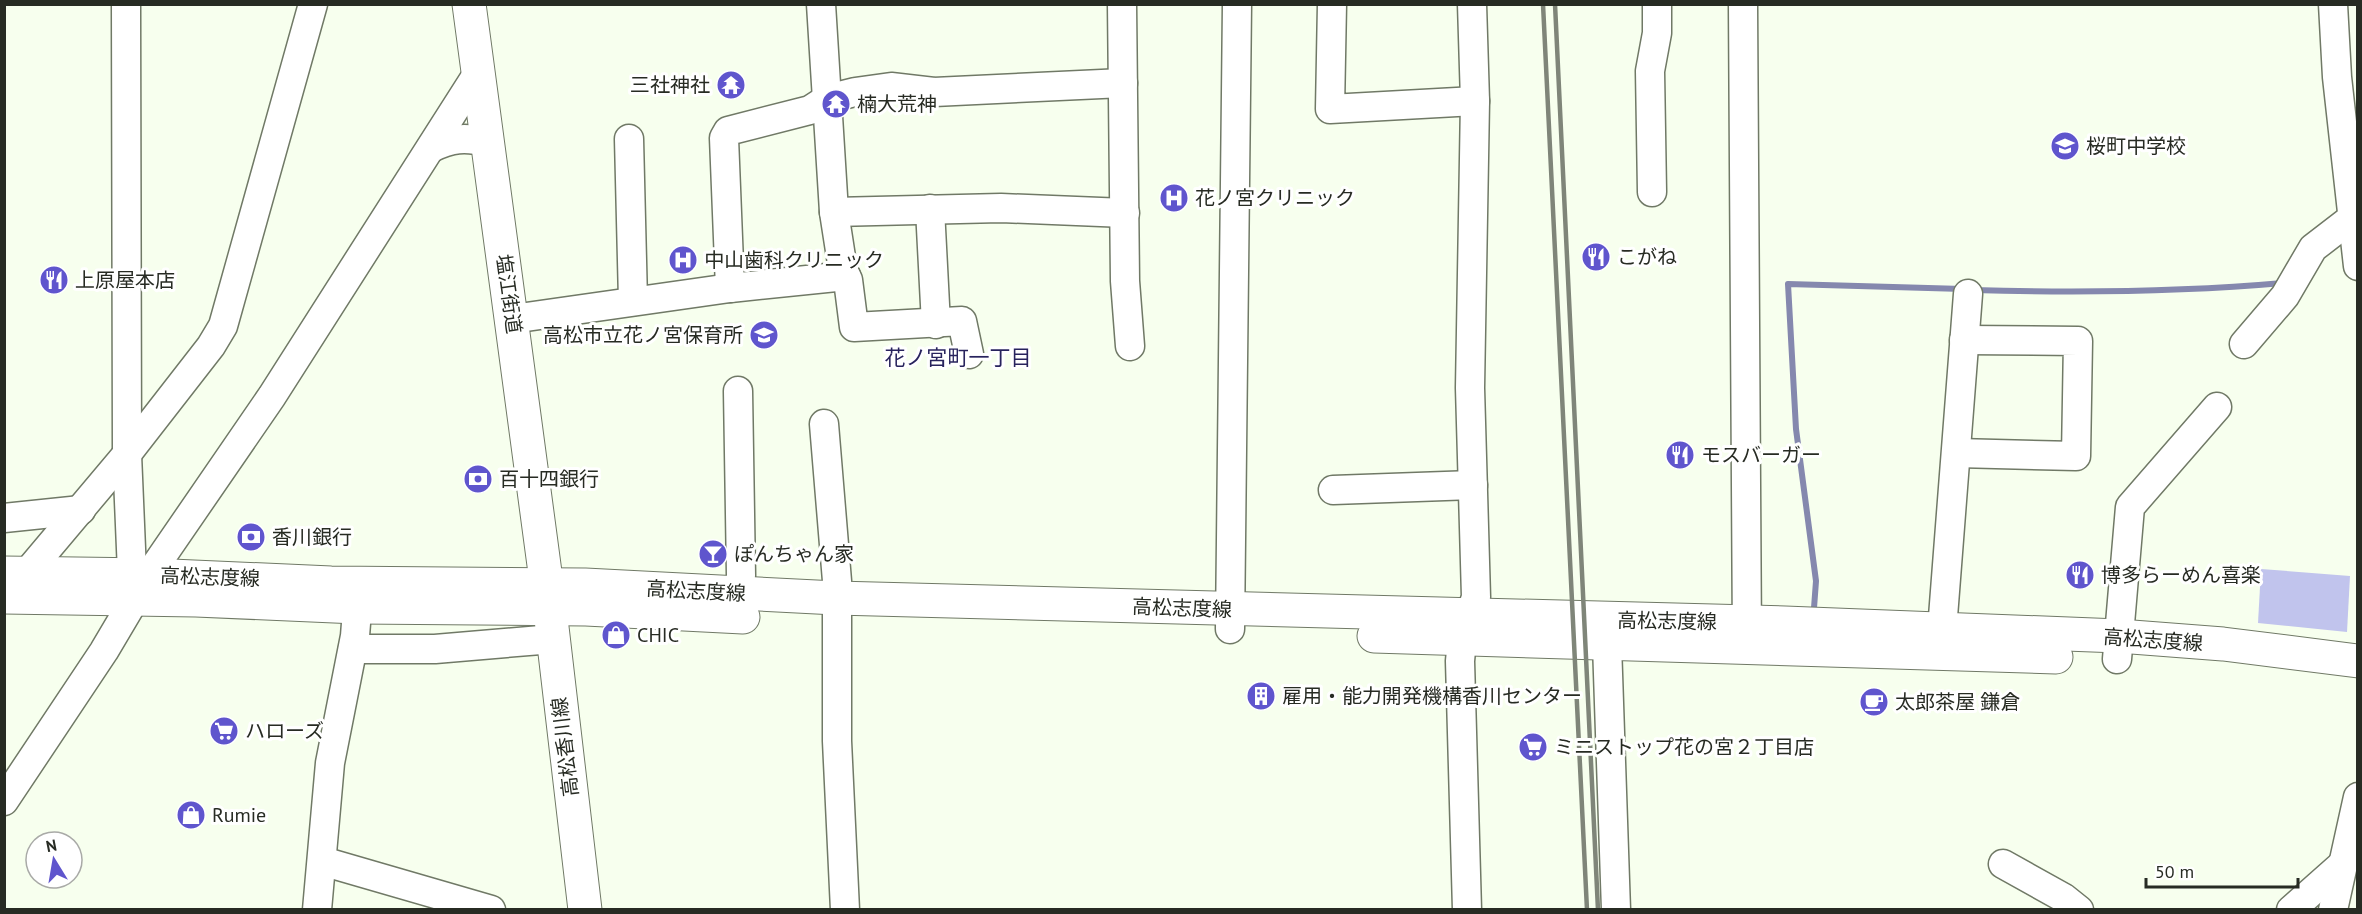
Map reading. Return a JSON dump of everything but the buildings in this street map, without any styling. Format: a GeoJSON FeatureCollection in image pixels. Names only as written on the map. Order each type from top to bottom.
{"type":"FeatureCollection","features":[{"type":"Feature","properties":{"kind":"main road","name":"塩江街道"},"geometry":{"type":"LineString","coordinates":[[470,4],[550,611]]}},
{"type":"Feature","properties":{"kind":"main road","name":"高松志度線"},"geometry":{"type":"LineString","coordinates":[[9,589],[81,597],[138,583],[358,595],[550,611],[739,605],[2118,648],[2223,644],[2358,661]]}},
{"type":"Feature","properties":{"kind":"main road","name":"高松香川線"},"geometry":{"type":"LineString","coordinates":[[550,611],[585,909]]}},
{"type":"Feature","properties":{"kind":"main road","name":"高松志度線"},"geometry":{"type":"LineString","coordinates":[[1466,628],[1607,644],[1747,635]]}},
{"type":"Feature","properties":{"kind":"main road","name":"高松志度線"},"geometry":{"type":"LineString","coordinates":[[2118,648],[2222,666],[2358,680]]}},
{"type":"Feature","properties":{"kind":"street"},"geometry":{"type":"LineString","coordinates":[[126,4],[127,454],[138,583]]}},
{"type":"Feature","properties":{"kind":"street"},"geometry":{"type":"LineString","coordinates":[[9,589],[81,510],[127,454],[224,326],[313,4]]}},
{"type":"Feature","properties":{"kind":"street"},"geometry":{"type":"LineString","coordinates":[[821,4],[834,212],[854,327],[962,321],[969,354]]}},
{"type":"Feature","properties":{"kind":"street"},"geometry":{"type":"LineString","coordinates":[[1122,4],[1125,281],[1130,346]]}},
{"type":"Feature","properties":{"kind":"street"},"geometry":{"type":"LineString","coordinates":[[1230,619],[1237,4]]}},
{"type":"Feature","properties":{"kind":"street"},"geometry":{"type":"LineString","coordinates":[[1332,4],[1330,109],[1475,101]]}},
{"type":"Feature","properties":{"kind":"street"},"geometry":{"type":"LineString","coordinates":[[1467,909],[1460,661],[1466,628],[1476,597],[1470,388],[1475,101],[1472,4]]}},
{"type":"Feature","properties":{"kind":"street"},"geometry":{"type":"LineString","coordinates":[[1652,192],[1650,71],[1657,33],[1657,4]]}},
{"type":"Feature","properties":{"kind":"street"},"geometry":{"type":"LineString","coordinates":[[1743,4],[1747,635]]}},
{"type":"Feature","properties":{"kind":"street"},"geometry":{"type":"LineString","coordinates":[[2333,4],[2348,78],[2358,266]]}},
{"type":"Feature","properties":{"kind":"street"},"geometry":{"type":"LineString","coordinates":[[4,801],[104,651],[138,583],[272,396],[478,74]]}},
{"type":"Feature","properties":{"kind":"street"},"geometry":{"type":"LineString","coordinates":[[730,288],[724,138],[728,131],[810,110],[827,99],[891,87],[934,92],[1123,83]]}},
{"type":"Feature","properties":{"kind":"street"},"geometry":{"type":"LineString","coordinates":[[431,148],[450,140],[467,138],[488,142]]}},
{"type":"Feature","properties":{"kind":"street"},"geometry":{"type":"LineString","coordinates":[[629,139],[633,301]]}},
{"type":"Feature","properties":{"kind":"street"},"geometry":{"type":"LineString","coordinates":[[834,212],[1001,208],[1125,213]]}},
{"type":"Feature","properties":{"kind":"street"},"geometry":{"type":"LineString","coordinates":[[930,209],[936,324]]}},
{"type":"Feature","properties":{"kind":"street"},"geometry":{"type":"LineString","coordinates":[[2244,344],[2285,297],[2313,248],[2355,219]]}},
{"type":"Feature","properties":{"kind":"street"},"geometry":{"type":"LineString","coordinates":[[512,319],[730,288],[846,276]]}},
{"type":"Feature","properties":{"kind":"street"},"geometry":{"type":"LineString","coordinates":[[1943,642],[1968,294]]}},
{"type":"Feature","properties":{"kind":"street"},"geometry":{"type":"LineString","coordinates":[[1957,453],[2076,456],[2078,340],[1964,340]]}},
{"type":"Feature","properties":{"kind":"street"},"geometry":{"type":"LineString","coordinates":[[738,392],[741,575],[739,605]]}},
{"type":"Feature","properties":{"kind":"street"},"geometry":{"type":"LineString","coordinates":[[2118,648],[2130,507],[2217,407]]}},
{"type":"Feature","properties":{"kind":"street"},"geometry":{"type":"LineString","coordinates":[[824,424],[837,581],[837,741],[845,909]]}},
{"type":"Feature","properties":{"kind":"street"},"geometry":{"type":"LineString","coordinates":[[1334,490],[1473,485]]}},
{"type":"Feature","properties":{"kind":"street"},"geometry":{"type":"LineString","coordinates":[[4,518],[81,510]]}},
{"type":"Feature","properties":{"kind":"street"},"geometry":{"type":"LineString","coordinates":[[317,909],[330,763],[352,649],[358,595]]}},
{"type":"Feature","properties":{"kind":"street"},"geometry":{"type":"LineString","coordinates":[[352,649],[435,649],[550,611]]}},
{"type":"Feature","properties":{"kind":"street"},"geometry":{"type":"LineString","coordinates":[[1607,644],[1616,909]]}},
{"type":"Feature","properties":{"kind":"street"},"geometry":{"type":"LineString","coordinates":[[2333,909],[2358,797]]}},
{"type":"Feature","properties":{"kind":"street"},"geometry":{"type":"LineString","coordinates":[[322,861],[447,904],[491,909]]}},
{"type":"Feature","properties":{"kind":"street"},"geometry":{"type":"LineString","coordinates":[[2291,909],[2344,863]]}},
{"type":"Feature","properties":{"kind":"street"},"geometry":{"type":"LineString","coordinates":[[2003,864],[2064,898],[2079,909]]}},
{"type":"Feature","properties":{"kind":"shaded area"},"geometry":{"type":"Polygon","coordinates":[[[2261,569],[2350,576],[2347,632],[2258,623],[2261,569]]]}},
{"type":"Feature","properties":{"kind":"waterway"},"geometry":{"type":"LineString","coordinates":[[1973,290],[2128,291],[2283,283]]}},
{"type":"Feature","properties":{"kind":"waterway"},"geometry":{"type":"LineString","coordinates":[[1814,608],[1816,581],[1796,429],[1788,284],[1963,289]]}},
{"type":"Feature","properties":{"kind":"railway"},"geometry":{"type":"LineString","coordinates":[[1543,4],[1587,910]]}},
{"type":"Feature","properties":{"kind":"railway"},"geometry":{"type":"LineString","coordinates":[[1555,4],[1598,910]]}},
{"type":"Feature","properties":{"kind":"place","name":"三社神社"},"geometry":{"type":"Point","coordinates":[731,85]}},
{"type":"Feature","properties":{"kind":"place","name":"楠大荒神"},"geometry":{"type":"Point","coordinates":[836,104]}},
{"type":"Feature","properties":{"kind":"place","name":"桜町中学校"},"geometry":{"type":"Point","coordinates":[2065,146]}},
{"type":"Feature","properties":{"kind":"place","name":"花ノ宮クリニック"},"geometry":{"type":"Point","coordinates":[1174,198]}},
{"type":"Feature","properties":{"kind":"place","name":"こがね"},"geometry":{"type":"Point","coordinates":[1596,257]}},
{"type":"Feature","properties":{"kind":"place","name":"中山歯科クリニック"},"geometry":{"type":"Point","coordinates":[683,260]}},
{"type":"Feature","properties":{"kind":"place","name":"上原屋本店"},"geometry":{"type":"Point","coordinates":[54,280]}},
{"type":"Feature","properties":{"kind":"place","name":"高松市立花ノ宮保育所"},"geometry":{"type":"Point","coordinates":[764,335]}},
{"type":"Feature","properties":{"kind":"place","name":"モスバーガー"},"geometry":{"type":"Point","coordinates":[1680,455]}},
{"type":"Feature","properties":{"kind":"place","name":"百十四銀行"},"geometry":{"type":"Point","coordinates":[478,479]}},
{"type":"Feature","properties":{"kind":"place","name":"香川銀行"},"geometry":{"type":"Point","coordinates":[251,537]}},
{"type":"Feature","properties":{"kind":"place","name":"ぽんちゃん家"},"geometry":{"type":"Point","coordinates":[713,554]}},
{"type":"Feature","properties":{"kind":"place","name":"博多らーめん喜楽"},"geometry":{"type":"Point","coordinates":[2080,575]}},
{"type":"Feature","properties":{"kind":"place","name":"CHIC"},"geometry":{"type":"Point","coordinates":[616,635]}},
{"type":"Feature","properties":{"kind":"place","name":"雇用・能力開発機構香川センター"},"geometry":{"type":"Point","coordinates":[1261,696]}},
{"type":"Feature","properties":{"kind":"place","name":"太郎茶屋 鎌倉"},"geometry":{"type":"Point","coordinates":[1874,702]}},
{"type":"Feature","properties":{"kind":"place","name":"ハローズ"},"geometry":{"type":"Point","coordinates":[224,731]}},
{"type":"Feature","properties":{"kind":"place","name":"ミニストップ花の宮２丁目店"},"geometry":{"type":"Point","coordinates":[1533,747]}},
{"type":"Feature","properties":{"kind":"place","name":"Rumie"},"geometry":{"type":"Point","coordinates":[191,815]}},
{"type":"Feature","properties":{"kind":"district","name":"花ノ宮町一丁目"},"geometry":{"type":"Point","coordinates":[958,357]}}]}
